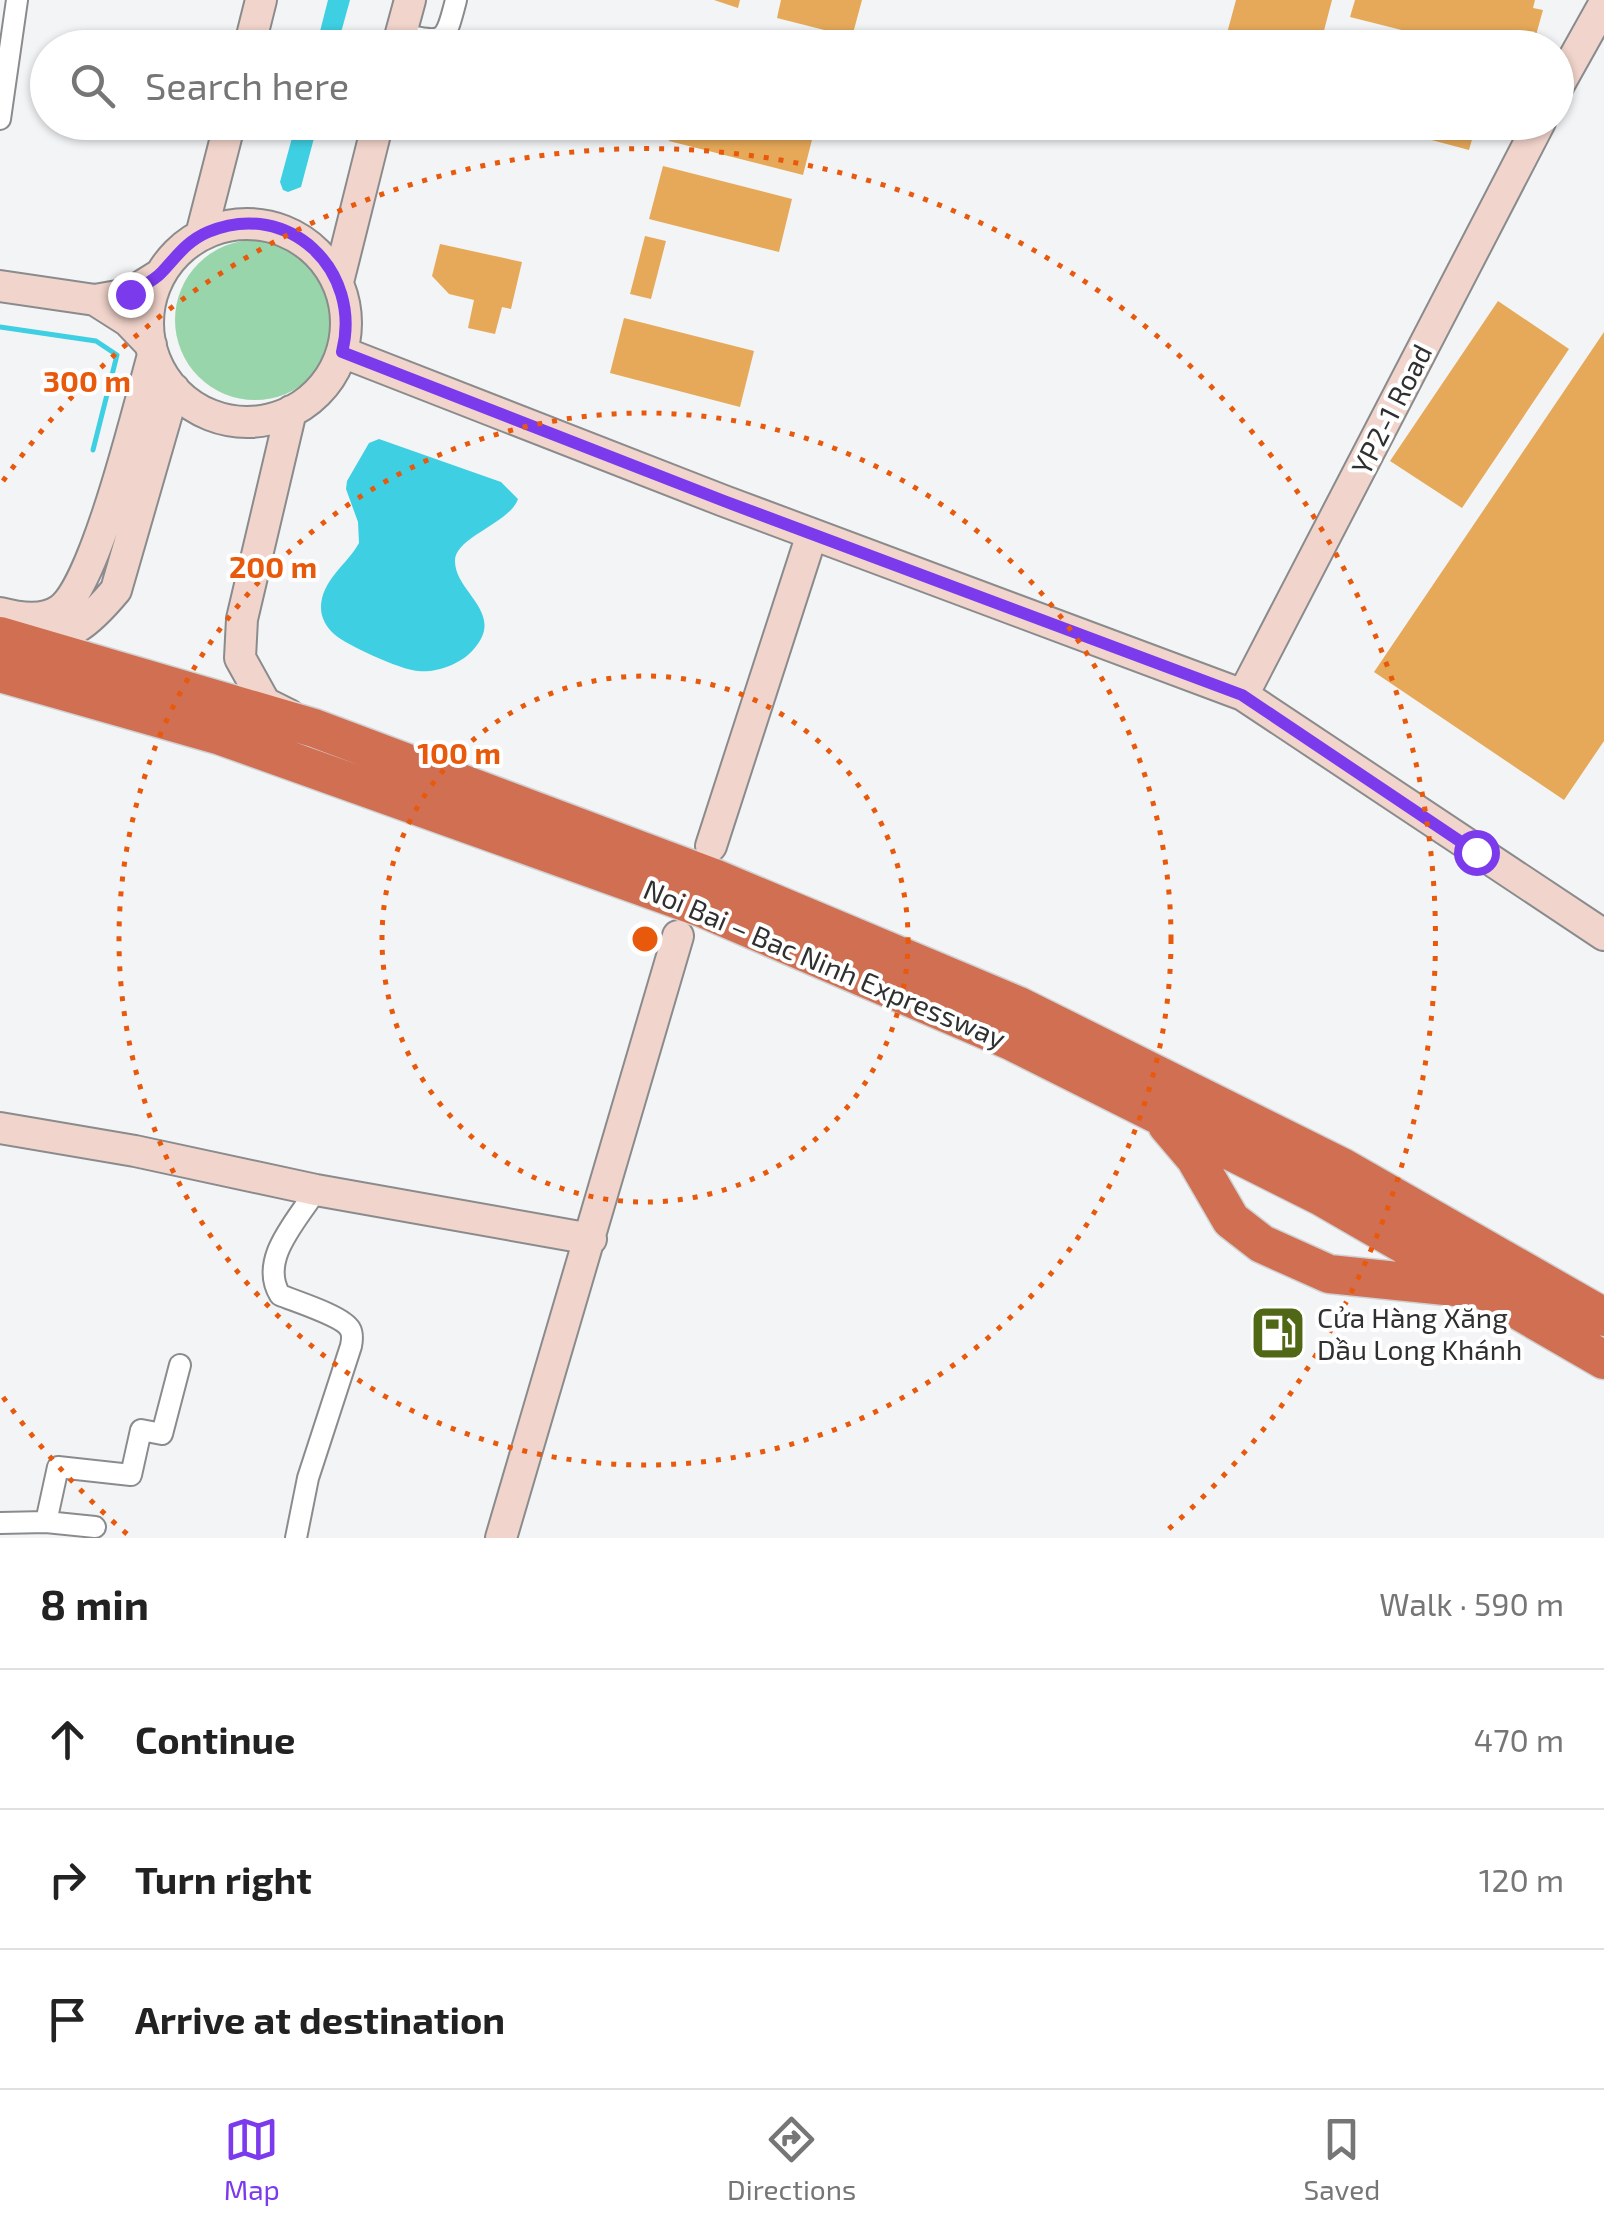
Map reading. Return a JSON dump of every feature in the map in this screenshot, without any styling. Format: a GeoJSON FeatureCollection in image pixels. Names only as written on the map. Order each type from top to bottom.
{"type":"FeatureCollection","features":[{"type":"Feature","properties":{"kind":"highway","name":"Noi Bai – Bac Ninh Expressway"},"geometry":{"type":"LineString","coordinates":[[2,624],[314,728],[714,878],[1018,1006],[1342,1166],[1604,1317]]}},
{"type":"Feature","properties":{"kind":"highway","name":"Noi Bai – Bac Ninh Expressway"},"geometry":{"type":"LineString","coordinates":[[0,673],[221,736],[702,908],[1011,1040],[1322,1198],[1604,1360]]}},
{"type":"Feature","properties":{"kind":"highway"},"geometry":{"type":"LineString","coordinates":[[1159,1115],[1196,1158],[1232,1220],[1262,1244],[1329,1274],[1440,1284],[1488,1293]]}},
{"type":"Feature","properties":{"kind":"street"},"geometry":{"type":"LineString","coordinates":[[0,119],[17,0]]}},
{"type":"Feature","properties":{"kind":"street"},"geometry":{"type":"LineString","coordinates":[[254,30],[262,0]]}},
{"type":"Feature","properties":{"kind":"street"},"geometry":{"type":"LineString","coordinates":[[402,30],[410,0]]}},
{"type":"Feature","properties":{"kind":"street"},"geometry":{"type":"LineString","coordinates":[[448,30],[456,0]]}},
{"type":"Feature","properties":{"kind":"street"},"geometry":{"type":"LineString","coordinates":[[1574,58],[1604,4]]}},
{"type":"Feature","properties":{"kind":"street"},"geometry":{"type":"LineString","coordinates":[[201,235],[225,140]]}},
{"type":"Feature","properties":{"kind":"street"},"geometry":{"type":"LineString","coordinates":[[338,282],[374,140]]}},
{"type":"Feature","properties":{"kind":"street","name":"YP2-1 Road"},"geometry":{"type":"LineString","coordinates":[[1242,695],[1531,140]]}},
{"type":"Feature","properties":{"kind":"street"},"geometry":{"type":"LineString","coordinates":[[2,624],[51,615],[80,589],[94,554],[152,350],[149,309],[161,274],[178,252],[201,235],[238,224],[280,229],[316,252],[338,282],[346,314],[342,352],[326,383],[291,411],[256,421],[227,420],[200,409],[174,389],[152,350],[128,321],[94,300]]}},
{"type":"Feature","properties":{"kind":"street"},"geometry":{"type":"LineString","coordinates":[[0,286],[94,300],[130,294],[161,274]]}},
{"type":"Feature","properties":{"kind":"street"},"geometry":{"type":"LineString","coordinates":[[342,352],[1242,695],[1604,935]]}},
{"type":"Feature","properties":{"kind":"street"},"geometry":{"type":"LineString","coordinates":[[2,624],[47,640],[73,632],[95,615],[116,590],[174,389]]}},
{"type":"Feature","properties":{"kind":"street"},"geometry":{"type":"LineString","coordinates":[[291,411],[242,619],[240,658],[265,702],[314,728]]}},
{"type":"Feature","properties":{"kind":"street"},"geometry":{"type":"LineString","coordinates":[[711,846],[812,534]]}},
{"type":"Feature","properties":{"kind":"street"},"geometry":{"type":"LineString","coordinates":[[500,1538],[678,936]]}},
{"type":"Feature","properties":{"kind":"street"},"geometry":{"type":"LineString","coordinates":[[0,1128],[591,1239]]}},
{"type":"Feature","properties":{"kind":"street"},"geometry":{"type":"LineString","coordinates":[[296,1538],[308,1478],[352,1346],[350,1327],[280,1295],[275,1287],[274,1256],[316,1190]]}},
{"type":"Feature","properties":{"kind":"street"},"geometry":{"type":"LineString","coordinates":[[46,1522],[58,1467],[131,1475],[142,1430],[162,1434],[180,1365]]}},
{"type":"Feature","properties":{"kind":"street"},"geometry":{"type":"LineString","coordinates":[[0,1522],[95,1527]]}},
{"type":"Feature","properties":{"kind":"green space"},"geometry":{"type":"Polygon","coordinates":[[[255,240],[286,246],[312,263],[329,289],[335,320],[329,351],[312,377],[286,394],[255,400],[224,394],[198,377],[181,351],[175,320],[181,289],[198,263],[224,246],[255,240]]]}},
{"type":"Feature","properties":{"kind":"water"},"geometry":{"type":"Polygon","coordinates":[[[328,0],[350,0],[342,30],[320,30],[328,0]]]}},
{"type":"Feature","properties":{"kind":"water"},"geometry":{"type":"Polygon","coordinates":[[[291,140],[313,140],[301,187],[288,192],[280,182],[291,140]]]}},
{"type":"Feature","properties":{"kind":"water"},"geometry":{"type":"Polygon","coordinates":[[[379,439],[501,482],[518,499],[504,516],[457,552],[457,572],[485,625],[473,650],[440,669],[410,670],[374,656],[334,634],[322,615],[325,589],[359,543],[358,522],[346,489],[347,481],[369,443],[379,439]]]}},
{"type":"Feature","properties":{"kind":"building"},"geometry":{"type":"Polygon","coordinates":[[[714,0],[740,0],[738,8],[714,0]]]}},
{"type":"Feature","properties":{"kind":"building"},"geometry":{"type":"Polygon","coordinates":[[[781,0],[862,0],[854,30],[824,30],[777,18],[781,0]]]}},
{"type":"Feature","properties":{"kind":"building"},"geometry":{"type":"Polygon","coordinates":[[[1236,0],[1332,0],[1324,30],[1228,30],[1236,0]]]}},
{"type":"Feature","properties":{"kind":"building"},"geometry":{"type":"Polygon","coordinates":[[[1355,0],[1535,0],[1533,8],[1543,10],[1537,30],[1402,30],[1350,17],[1355,0]]]}},
{"type":"Feature","properties":{"kind":"building"},"geometry":{"type":"Polygon","coordinates":[[[669,140],[812,140],[803,175],[669,140]]]}},
{"type":"Feature","properties":{"kind":"building"},"geometry":{"type":"Polygon","coordinates":[[[1432,140],[1472,140],[1469,150],[1432,140]]]}},
{"type":"Feature","properties":{"kind":"building"},"geometry":{"type":"Polygon","coordinates":[[[663,166],[792,199],[779,252],[649,219],[663,166]]]}},
{"type":"Feature","properties":{"kind":"building"},"geometry":{"type":"Polygon","coordinates":[[[645,236],[666,241],[651,299],[630,294],[645,236]]]}},
{"type":"Feature","properties":{"kind":"building"},"geometry":{"type":"Polygon","coordinates":[[[440,244],[522,262],[511,309],[502,307],[495,334],[468,328],[474,300],[449,294],[432,276],[440,244]]]}},
{"type":"Feature","properties":{"kind":"building"},"geometry":{"type":"Polygon","coordinates":[[[1498,301],[1569,349],[1462,508],[1390,461],[1498,301]]]}},
{"type":"Feature","properties":{"kind":"building"},"geometry":{"type":"Polygon","coordinates":[[[624,318],[754,351],[740,407],[610,373],[624,318]]]}},
{"type":"Feature","properties":{"kind":"building"},"geometry":{"type":"Polygon","coordinates":[[[1604,332],[1604,741],[1564,800],[1374,672],[1604,332]]]}},
{"type":"Feature","properties":{"kind":"waterway"},"geometry":{"type":"LineString","coordinates":[[0,327],[96,341],[117,355],[93,450]]}},
{"type":"Feature","properties":{"kind":"place","name":"Cửa Hàng Xăng Dầu Long Khánh"},"geometry":{"type":"Point","coordinates":[1278,1333]}},
{"type":"Feature","properties":{"kind":"route"},"geometry":{"type":"LineString","coordinates":[[130,294],[161,274],[178,252],[205,233],[247,224],[280,229],[310,246],[336,278],[346,314],[342,352],[724,501],[1242,695],[1476,852]]}}]}
